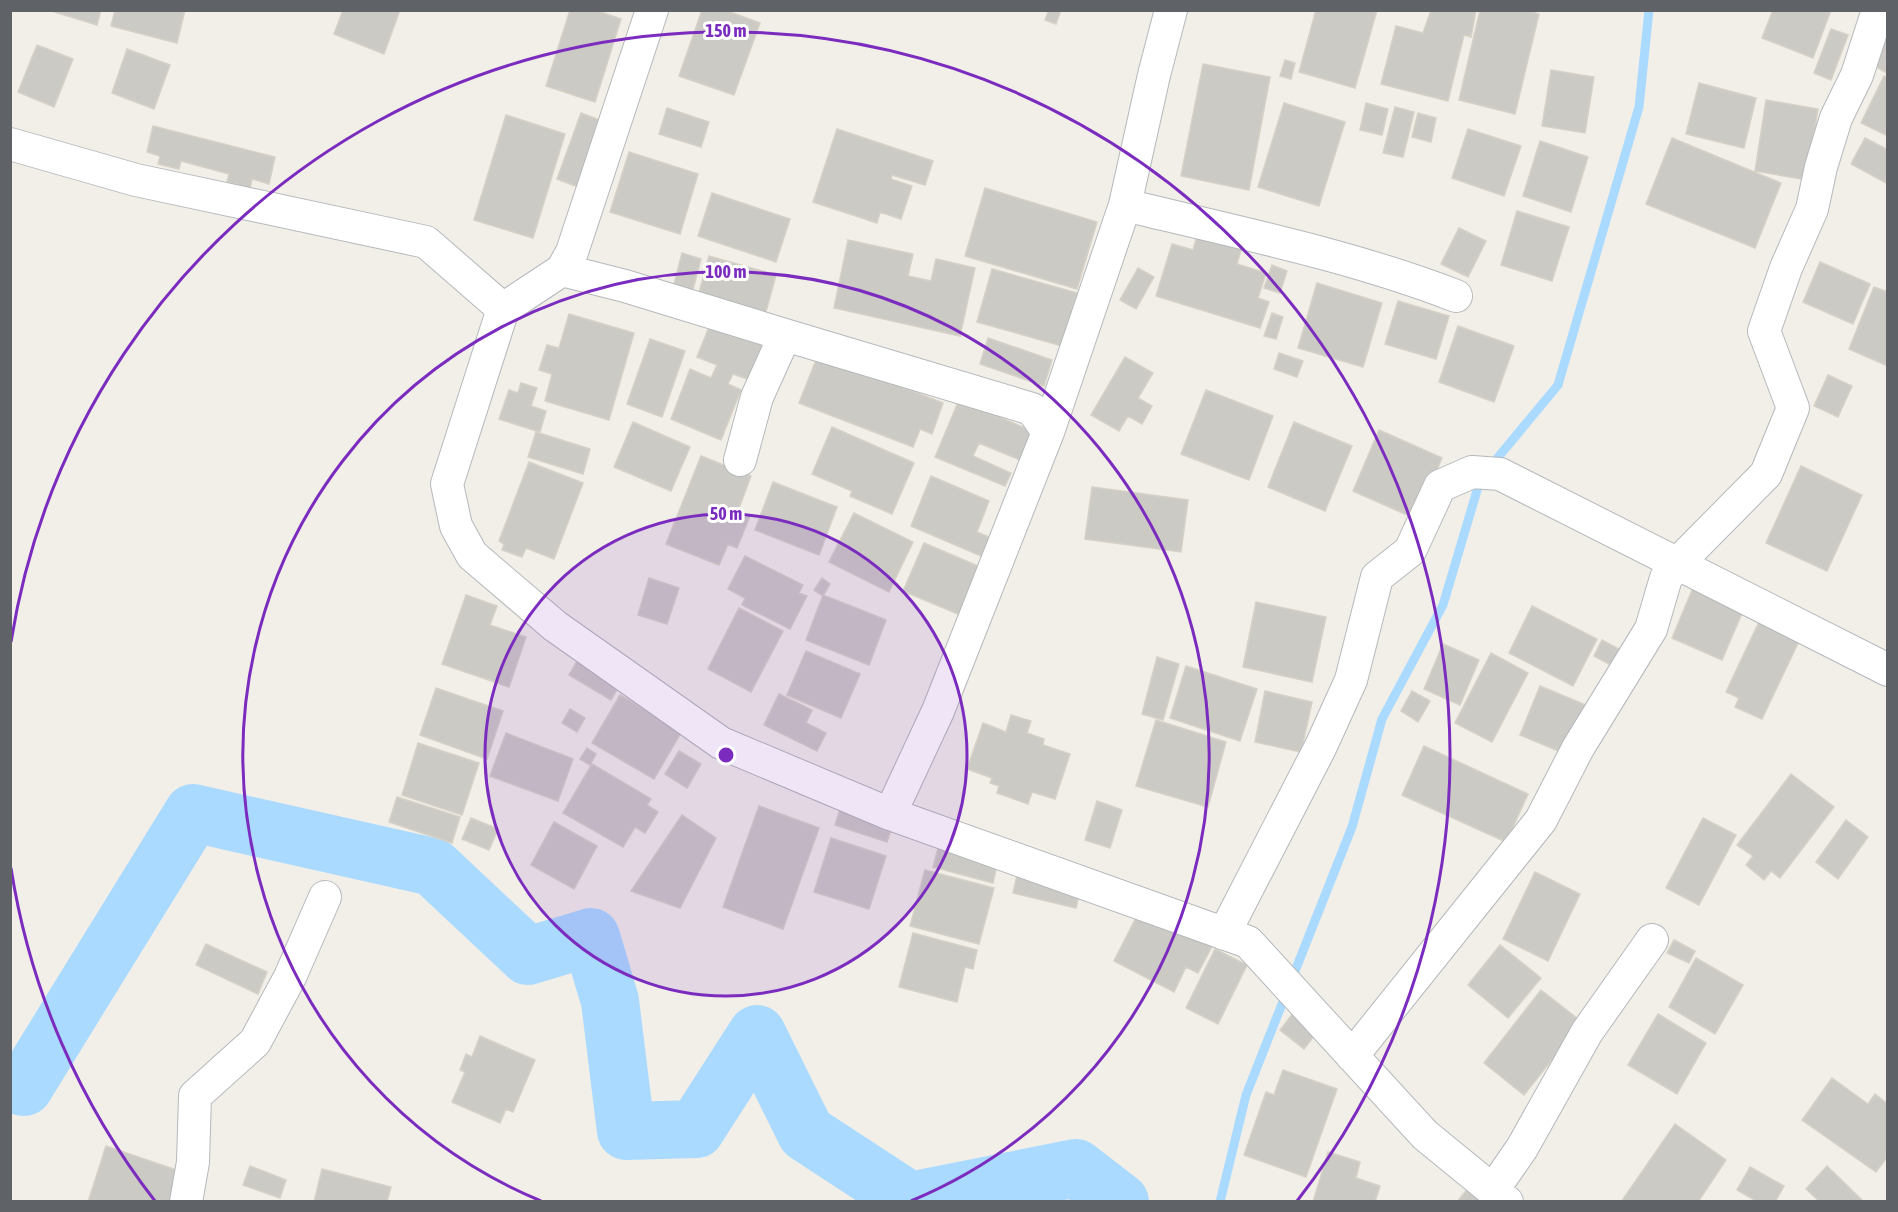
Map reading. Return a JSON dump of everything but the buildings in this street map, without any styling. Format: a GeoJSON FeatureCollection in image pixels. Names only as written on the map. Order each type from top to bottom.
{"type":"FeatureCollection","features":[{"type":"Feature","properties":{"kind":"street"},"geometry":{"type":"LineString","coordinates":[[652,10],[572,252],[562,270],[503,309],[447,484],[456,526],[472,555],[555,626],[721,743],[890,814],[1248,942],[1425,1135],[1500,1196],[1522,1148],[1587,1032],[1652,939]]}},
{"type":"Feature","properties":{"kind":"street"},"geometry":{"type":"LineString","coordinates":[[890,814],[938,711],[1048,432],[1125,205],[1171,10]]}},
{"type":"Feature","properties":{"kind":"street"},"geometry":{"type":"LineString","coordinates":[[1352,1056],[1541,820],[1578,748],[1651,629],[1666,578],[1766,474],[1793,408],[1764,331],[1786,268],[1812,209],[1821,167],[1836,118],[1857,75],[1878,10]]}},
{"type":"Feature","properties":{"kind":"street"},"geometry":{"type":"LineString","coordinates":[[10,144],[136,180],[426,243],[503,309]]}},
{"type":"Feature","properties":{"kind":"street"},"geometry":{"type":"LineString","coordinates":[[1125,205],[1410,278],[1456,296]]}},
{"type":"Feature","properties":{"kind":"street"},"geometry":{"type":"LineString","coordinates":[[562,270],[625,286],[1032,409],[1048,432]]}},
{"type":"Feature","properties":{"kind":"street"},"geometry":{"type":"LineString","coordinates":[[740,460],[757,397],[785,335]]}},
{"type":"Feature","properties":{"kind":"street"},"geometry":{"type":"LineString","coordinates":[[1224,934],[1321,746],[1351,680],[1377,577],[1410,551],[1440,486],[1486,473],[1677,564],[1887,670]]}},
{"type":"Feature","properties":{"kind":"street"},"geometry":{"type":"LineString","coordinates":[[186,1202],[193,1162],[195,1096],[255,1042],[290,977],[325,897]]}},
{"type":"Feature","properties":{"kind":"waterway"},"geometry":{"type":"LineString","coordinates":[[1490,467],[1558,385],[1639,107],[1649,10]]}},
{"type":"Feature","properties":{"kind":"waterway"},"geometry":{"type":"LineString","coordinates":[[1220,1202],[1246,1095],[1352,827],[1382,719],[1443,605],[1481,477]]}},
{"type":"Feature","properties":{"kind":"waterway"},"geometry":{"type":"LineString","coordinates":[[10,1083],[24,1087],[193,813],[433,867],[528,956],[591,937],[610,1001],[626,1131],[696,1129],[757,1034],[806,1133],[910,1201],[1076,1168],[1120,1202]]}}]}
